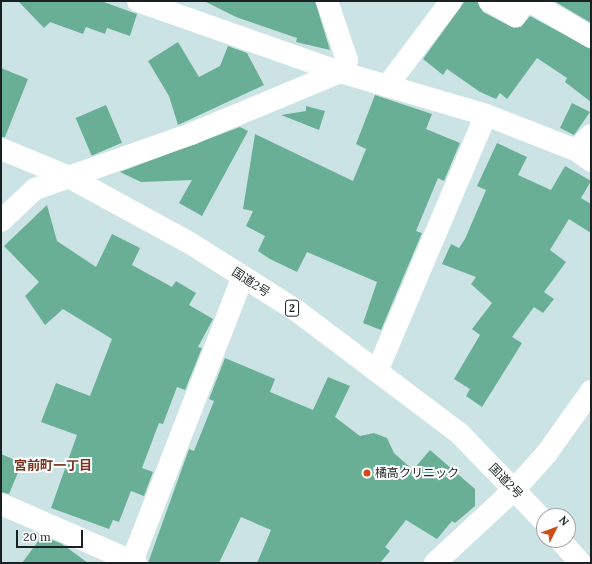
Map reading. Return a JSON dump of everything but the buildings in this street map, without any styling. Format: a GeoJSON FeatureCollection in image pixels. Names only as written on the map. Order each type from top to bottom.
{"type":"FeatureCollection","features":[{"type":"Feature","properties":{"kind":"main road"},"geometry":{"type":"LineString","coordinates":[[138,1],[340,72],[486,114],[583,155],[591,134]]}},
{"type":"Feature","properties":{"kind":"main road"},"geometry":{"type":"LineString","coordinates":[[1,221],[34,189],[67,176],[191,134],[340,72],[347,60],[327,1]]}},
{"type":"Feature","properties":{"kind":"main road"},"geometry":{"type":"LineString","coordinates":[[387,86],[451,1]]}},
{"type":"Feature","properties":{"kind":"main road"},"geometry":{"type":"LineString","coordinates":[[489,1],[515,16],[527,1],[591,36]]}},
{"type":"Feature","properties":{"kind":"main road"},"geometry":{"type":"LineString","coordinates":[[378,369],[486,114]]}},
{"type":"Feature","properties":{"kind":"main road","name":"国道2号"},"geometry":{"type":"LineString","coordinates":[[1,149],[67,176],[190,243],[243,276],[378,369],[460,434],[515,489],[536,513]]}},
{"type":"Feature","properties":{"kind":"main road"},"geometry":{"type":"LineString","coordinates":[[1,504],[134,562],[243,276]]}},
{"type":"Feature","properties":{"kind":"main road"},"geometry":{"type":"LineString","coordinates":[[435,563],[515,489],[547,453],[591,391]]}},
{"type":"Feature","properties":{"kind":"main road"},"geometry":{"type":"LineString","coordinates":[[567,548],[581,563]]}},
{"type":"Feature","properties":{"kind":"place","name":"橘高クリニック"},"geometry":{"type":"Point","coordinates":[367,473]}},
{"type":"Feature","properties":{"kind":"district","name":"宮前町一丁目"},"geometry":{"type":"Point","coordinates":[53,466]}}]}
